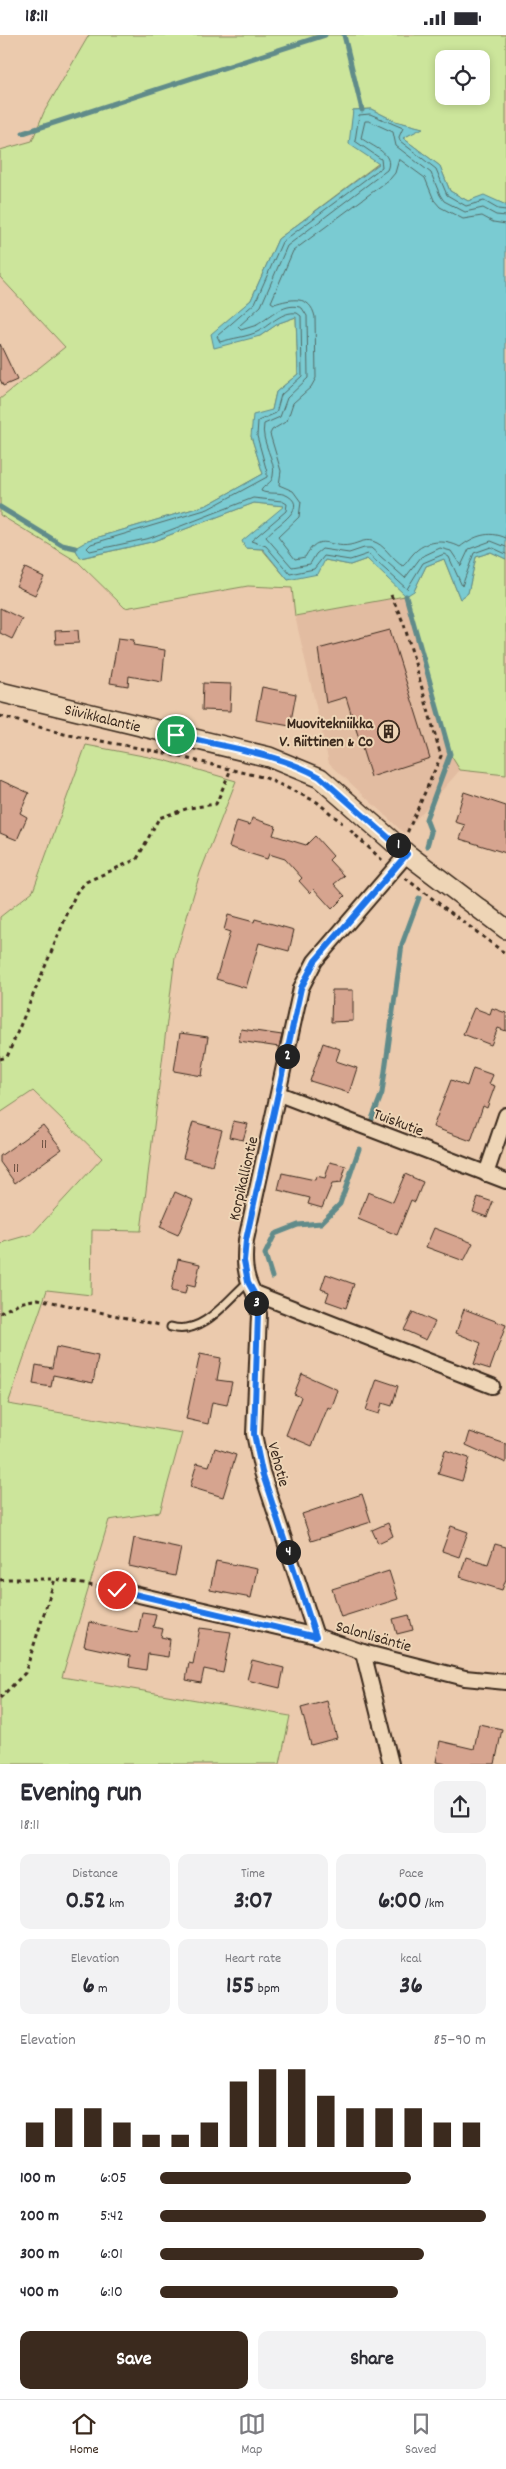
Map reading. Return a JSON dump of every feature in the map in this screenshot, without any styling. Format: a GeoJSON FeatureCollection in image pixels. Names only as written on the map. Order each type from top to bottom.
{"type":"FeatureCollection","features":[{"type":"Feature","properties":{"kind":"main road","name":"Siivikkalantie"},"geometry":{"type":"LineString","coordinates":[[0,692],[269,757],[320,777],[404,851],[506,929]]}},
{"type":"Feature","properties":{"kind":"street","name":"Korpikalliontie"},"geometry":{"type":"LineString","coordinates":[[251,1288],[244,1261],[246,1240],[301,988],[315,961],[379,889],[404,851]]}},
{"type":"Feature","properties":{"kind":"street","name":"Tuiskutie"},"geometry":{"type":"LineString","coordinates":[[279,1094],[506,1181]]}},
{"type":"Feature","properties":{"kind":"street"},"geometry":{"type":"LineString","coordinates":[[486,1174],[506,1115]]}},
{"type":"Feature","properties":{"kind":"street"},"geometry":{"type":"LineString","coordinates":[[251,1288],[492,1387]]}},
{"type":"Feature","properties":{"kind":"street","name":"Vehotie"},"geometry":{"type":"LineString","coordinates":[[251,1288],[258,1314],[254,1434],[262,1472],[316,1637]]}},
{"type":"Feature","properties":{"kind":"street","name":"Salonlisäntie"},"geometry":{"type":"LineString","coordinates":[[117,1590],[316,1637],[363,1652],[465,1678],[506,1682]]}},
{"type":"Feature","properties":{"kind":"street"},"geometry":{"type":"LineString","coordinates":[[363,1652],[391,1764]]}},
{"type":"Feature","properties":{"kind":"lane"},"geometry":{"type":"LineString","coordinates":[[171,1327],[177,1329],[201,1325],[251,1288]]}},
{"type":"Feature","properties":{"kind":"path"},"geometry":{"type":"LineString","coordinates":[[391,595],[404,624],[441,756],[404,851]]}},
{"type":"Feature","properties":{"kind":"path"},"geometry":{"type":"LineString","coordinates":[[0,716],[64,734],[266,778],[316,802],[393,869],[506,954]]}},
{"type":"Feature","properties":{"kind":"path"},"geometry":{"type":"LineString","coordinates":[[0,1059],[7,1057],[76,893],[86,882],[137,859],[159,818],[189,808],[216,804],[231,769]]}},
{"type":"Feature","properties":{"kind":"path"},"geometry":{"type":"LineString","coordinates":[[0,1313],[19,1303],[38,1299],[171,1327]]}},
{"type":"Feature","properties":{"kind":"path"},"geometry":{"type":"LineString","coordinates":[[0,1698],[25,1673],[55,1579]]}},
{"type":"Feature","properties":{"kind":"path"},"geometry":{"type":"LineString","coordinates":[[0,1580],[55,1579],[117,1590]]}},
{"type":"Feature","properties":{"kind":"shaded area"},"geometry":{"type":"Polygon","coordinates":[[[406,596],[450,754],[460,770],[404,833],[329,763],[295,616],[406,596]]]}},
{"type":"Feature","properties":{"kind":"green space"},"geometry":{"type":"Polygon","coordinates":[[[89,35],[506,35],[506,205],[484,196],[468,201],[450,191],[440,166],[403,138],[422,128],[395,121],[371,109],[353,110],[352,125],[379,163],[278,239],[251,300],[211,335],[260,336],[279,323],[296,317],[298,374],[276,392],[272,410],[251,436],[263,474],[207,505],[89,540],[75,549],[81,558],[151,542],[254,503],[285,506],[245,548],[262,549],[288,580],[325,560],[350,565],[367,559],[414,591],[426,566],[444,559],[460,599],[468,593],[476,557],[491,552],[506,559],[506,775],[460,770],[450,754],[405,596],[295,616],[292,588],[248,586],[125,608],[78,562],[0,515],[0,399],[65,347],[0,277],[0,150],[32,141],[44,112],[89,35]]]}},
{"type":"Feature","properties":{"kind":"green space"},"geometry":{"type":"Polygon","coordinates":[[[86,745],[164,760],[236,781],[200,873],[175,957],[141,1231],[92,1230],[91,1295],[47,1290],[8,1404],[182,1433],[160,1512],[109,1520],[62,1677],[290,1716],[280,1764],[0,1764],[0,1246],[4,1242],[32,1234],[102,1158],[33,1091],[0,1113],[0,917],[33,891],[86,745]]]}},
{"type":"Feature","properties":{"kind":"water"},"geometry":{"type":"Polygon","coordinates":[[[371,109],[395,121],[423,128],[403,138],[440,166],[450,191],[468,201],[484,195],[506,205],[506,559],[491,552],[476,557],[468,593],[460,599],[444,559],[426,566],[414,591],[406,596],[367,559],[350,565],[325,560],[318,574],[288,580],[263,549],[245,548],[242,541],[284,506],[254,503],[151,542],[80,558],[75,548],[89,540],[207,505],[263,474],[251,436],[253,415],[272,410],[276,392],[298,374],[296,317],[279,323],[260,336],[214,348],[211,334],[251,300],[278,239],[379,164],[349,144],[353,110],[371,109]]]}},
{"type":"Feature","properties":{"kind":"building"},"geometry":{"type":"Polygon","coordinates":[[[0,344],[17,380],[3,386],[0,379],[0,344]]]}},
{"type":"Feature","properties":{"kind":"building"},"geometry":{"type":"Polygon","coordinates":[[[25,568],[44,577],[35,595],[16,586],[25,568]]]}},
{"type":"Feature","properties":{"kind":"building"},"geometry":{"type":"Polygon","coordinates":[[[0,608],[22,619],[12,639],[0,633],[0,608]]]}},
{"type":"Feature","properties":{"kind":"building"},"geometry":{"type":"Polygon","coordinates":[[[78,630],[79,643],[56,644],[55,631],[78,630]]]}},
{"type":"Feature","properties":{"kind":"building","name":"Muovitekniikka V. Riittinen & Co"},"geometry":{"type":"Polygon","coordinates":[[[390,630],[430,758],[371,777],[346,697],[326,703],[318,649],[390,630]]]}},
{"type":"Feature","properties":{"kind":"building"},"geometry":{"type":"Polygon","coordinates":[[[118,638],[134,640],[133,645],[165,650],[162,682],[129,676],[128,686],[110,683],[118,638]]]}},
{"type":"Feature","properties":{"kind":"building"},"geometry":{"type":"Polygon","coordinates":[[[203,683],[231,684],[230,711],[202,710],[203,683]]]}},
{"type":"Feature","properties":{"kind":"building"},"geometry":{"type":"Polygon","coordinates":[[[262,687],[296,694],[290,726],[256,720],[262,687]]]}},
{"type":"Feature","properties":{"kind":"building"},"geometry":{"type":"Polygon","coordinates":[[[0,780],[29,793],[20,813],[27,817],[17,840],[0,833],[0,780]]]}},
{"type":"Feature","properties":{"kind":"building"},"geometry":{"type":"Polygon","coordinates":[[[464,792],[506,806],[506,853],[460,839],[465,825],[455,822],[464,792]]]}},
{"type":"Feature","properties":{"kind":"building"},"geometry":{"type":"Polygon","coordinates":[[[252,818],[276,826],[273,835],[306,845],[315,836],[333,856],[329,860],[344,876],[334,884],[345,896],[332,909],[314,889],[310,893],[299,881],[302,878],[285,859],[269,854],[267,859],[229,847],[237,821],[250,825],[252,818]]]}},
{"type":"Feature","properties":{"kind":"building"},"geometry":{"type":"Polygon","coordinates":[[[228,915],[254,922],[255,919],[294,930],[289,951],[259,943],[246,988],[216,979],[230,932],[224,930],[228,915]]]}},
{"type":"Feature","properties":{"kind":"building"},"geometry":{"type":"Polygon","coordinates":[[[332,990],[353,990],[353,1021],[331,1022],[332,990]]]}},
{"type":"Feature","properties":{"kind":"building"},"geometry":{"type":"Polygon","coordinates":[[[474,1008],[490,1014],[492,1008],[506,1013],[506,1031],[498,1028],[491,1045],[463,1034],[474,1008]]]}},
{"type":"Feature","properties":{"kind":"building"},"geometry":{"type":"Polygon","coordinates":[[[241,1029],[282,1035],[279,1047],[239,1041],[241,1029]]]}},
{"type":"Feature","properties":{"kind":"building"},"geometry":{"type":"Polygon","coordinates":[[[180,1033],[208,1037],[202,1076],[174,1071],[180,1033]]]}},
{"type":"Feature","properties":{"kind":"building"},"geometry":{"type":"Polygon","coordinates":[[[323,1043],[340,1049],[336,1061],[357,1068],[349,1093],[310,1081],[323,1043]]]}},
{"type":"Feature","properties":{"kind":"building"},"geometry":{"type":"Polygon","coordinates":[[[473,1068],[493,1075],[489,1084],[495,1086],[487,1108],[483,1106],[471,1141],[433,1127],[451,1080],[467,1086],[473,1068]]]}},
{"type":"Feature","properties":{"kind":"building"},"geometry":{"type":"Polygon","coordinates":[[[233,1121],[248,1124],[243,1140],[229,1137],[233,1121]]]}},
{"type":"Feature","properties":{"kind":"building"},"geometry":{"type":"Polygon","coordinates":[[[193,1122],[222,1130],[212,1166],[183,1158],[193,1122]]]}},
{"type":"Feature","properties":{"kind":"building"},"geometry":{"type":"Polygon","coordinates":[[[43,1125],[62,1149],[15,1183],[0,1162],[0,1156],[43,1125]]]}},
{"type":"Feature","properties":{"kind":"building"},"geometry":{"type":"Polygon","coordinates":[[[330,1162],[346,1166],[341,1183],[332,1184],[322,1208],[308,1204],[310,1198],[278,1190],[282,1173],[315,1180],[316,1176],[325,1178],[330,1162]]]}},
{"type":"Feature","properties":{"kind":"building"},"geometry":{"type":"Polygon","coordinates":[[[405,1174],[423,1182],[415,1202],[411,1200],[397,1235],[358,1219],[368,1192],[393,1202],[405,1174]]]}},
{"type":"Feature","properties":{"kind":"building"},"geometry":{"type":"Polygon","coordinates":[[[175,1192],[193,1200],[178,1235],[160,1227],[175,1192]]]}},
{"type":"Feature","properties":{"kind":"building"},"geometry":{"type":"Polygon","coordinates":[[[478,1197],[493,1202],[487,1217],[473,1212],[478,1197]]]}},
{"type":"Feature","properties":{"kind":"building"},"geometry":{"type":"Polygon","coordinates":[[[434,1228],[473,1243],[464,1261],[426,1247],[434,1228]]]}},
{"type":"Feature","properties":{"kind":"building"},"geometry":{"type":"Polygon","coordinates":[[[178,1259],[200,1264],[195,1287],[187,1285],[185,1294],[171,1291],[178,1259]]]}},
{"type":"Feature","properties":{"kind":"building"},"geometry":{"type":"Polygon","coordinates":[[[326,1274],[354,1284],[346,1308],[326,1301],[329,1292],[321,1289],[326,1274]]]}},
{"type":"Feature","properties":{"kind":"building"},"geometry":{"type":"Polygon","coordinates":[[[464,1309],[506,1325],[490,1369],[474,1364],[481,1343],[456,1333],[464,1309]]]}},
{"type":"Feature","properties":{"kind":"building"},"geometry":{"type":"Polygon","coordinates":[[[413,1312],[435,1322],[426,1340],[404,1330],[413,1312]]]}},
{"type":"Feature","properties":{"kind":"building"},"geometry":{"type":"Polygon","coordinates":[[[56,1347],[98,1356],[93,1383],[53,1375],[51,1387],[33,1384],[36,1365],[52,1368],[56,1347]]]}},
{"type":"Feature","properties":{"kind":"building"},"geometry":{"type":"Polygon","coordinates":[[[200,1354],[221,1358],[217,1380],[232,1382],[227,1405],[212,1402],[208,1424],[186,1419],[200,1354]]]}},
{"type":"Feature","properties":{"kind":"building"},"geometry":{"type":"Polygon","coordinates":[[[302,1374],[338,1390],[331,1409],[328,1407],[312,1446],[286,1435],[301,1397],[294,1394],[302,1374]]]}},
{"type":"Feature","properties":{"kind":"building"},"geometry":{"type":"Polygon","coordinates":[[[377,1379],[398,1386],[392,1406],[382,1403],[379,1414],[366,1410],[377,1379]]]}},
{"type":"Feature","properties":{"kind":"building"},"geometry":{"type":"Polygon","coordinates":[[[470,1432],[506,1444],[506,1463],[466,1445],[470,1432]]]}},
{"type":"Feature","properties":{"kind":"building"},"geometry":{"type":"Polygon","coordinates":[[[215,1448],[236,1455],[223,1497],[190,1487],[197,1463],[209,1466],[215,1448]]]}},
{"type":"Feature","properties":{"kind":"building"},"geometry":{"type":"Polygon","coordinates":[[[445,1450],[469,1458],[462,1481],[438,1474],[445,1450]]]}},
{"type":"Feature","properties":{"kind":"building"},"geometry":{"type":"Polygon","coordinates":[[[362,1494],[371,1522],[311,1541],[302,1514],[362,1494]]]}},
{"type":"Feature","properties":{"kind":"building"},"geometry":{"type":"Polygon","coordinates":[[[388,1523],[393,1536],[378,1543],[372,1530],[388,1523]]]}},
{"type":"Feature","properties":{"kind":"building"},"geometry":{"type":"Polygon","coordinates":[[[451,1526],[468,1532],[459,1557],[442,1551],[451,1526]]]}},
{"type":"Feature","properties":{"kind":"building"},"geometry":{"type":"Polygon","coordinates":[[[134,1538],[181,1548],[175,1576],[129,1566],[134,1538]]]}},
{"type":"Feature","properties":{"kind":"building"},"geometry":{"type":"Polygon","coordinates":[[[495,1544],[506,1547],[506,1579],[502,1590],[460,1577],[466,1557],[488,1564],[495,1544]]]}},
{"type":"Feature","properties":{"kind":"building"},"geometry":{"type":"Polygon","coordinates":[[[216,1561],[257,1569],[251,1598],[210,1590],[216,1561]]]}},
{"type":"Feature","properties":{"kind":"building"},"geometry":{"type":"Polygon","coordinates":[[[389,1571],[398,1599],[341,1617],[332,1589],[389,1571]]]}},
{"type":"Feature","properties":{"kind":"building"},"geometry":{"type":"Polygon","coordinates":[[[142,1612],[156,1614],[153,1627],[163,1629],[161,1637],[170,1639],[168,1657],[148,1654],[146,1670],[129,1667],[130,1656],[84,1646],[89,1622],[138,1633],[142,1612]]]}},
{"type":"Feature","properties":{"kind":"building"},"geometry":{"type":"Polygon","coordinates":[[[409,1615],[413,1630],[397,1634],[393,1619],[409,1615]]]}},
{"type":"Feature","properties":{"kind":"building"},"geometry":{"type":"Polygon","coordinates":[[[200,1628],[231,1632],[223,1673],[204,1669],[201,1683],[186,1680],[189,1663],[193,1664],[200,1628]]]}},
{"type":"Feature","properties":{"kind":"building"},"geometry":{"type":"Polygon","coordinates":[[[252,1660],[284,1668],[280,1688],[247,1680],[252,1660]]]}},
{"type":"Feature","properties":{"kind":"building"},"geometry":{"type":"Polygon","coordinates":[[[327,1701],[337,1738],[311,1745],[301,1708],[327,1701]]]}},
{"type":"Feature","properties":{"kind":"building"},"geometry":{"type":"Polygon","coordinates":[[[479,1724],[502,1729],[495,1764],[447,1764],[436,1762],[440,1741],[474,1749],[479,1724]]]}},
{"type":"Feature","properties":{"kind":"waterway"},"geometry":{"type":"LineString","coordinates":[[23,133],[325,35]]}},
{"type":"Feature","properties":{"kind":"waterway"},"geometry":{"type":"LineString","coordinates":[[344,35],[362,110]]}},
{"type":"Feature","properties":{"kind":"waterway"},"geometry":{"type":"LineString","coordinates":[[0,507],[62,545],[75,548]]}},
{"type":"Feature","properties":{"kind":"waterway"},"geometry":{"type":"LineString","coordinates":[[406,596],[450,754],[426,819],[431,832],[427,846]]}},
{"type":"Feature","properties":{"kind":"waterway"},"geometry":{"type":"LineString","coordinates":[[372,1119],[382,1093],[402,944],[419,898]]}},
{"type":"Feature","properties":{"kind":"waterway"},"geometry":{"type":"LineString","coordinates":[[272,1277],[265,1254],[275,1234],[298,1225],[321,1223],[340,1204],[359,1149]]}},
{"type":"Feature","properties":{"kind":"place","name":"Muovitekniikka V. Riittinen & Co"},"geometry":{"type":"Point","coordinates":[389,731]}},
{"type":"Feature","properties":{"kind":"route"},"geometry":{"type":"LineString","coordinates":[[117,1590],[316,1637],[262,1472],[254,1434],[258,1314],[244,1261],[246,1240],[301,988],[315,961],[379,889],[393,869],[407,854],[320,777],[269,757],[176,735]]}}]}
